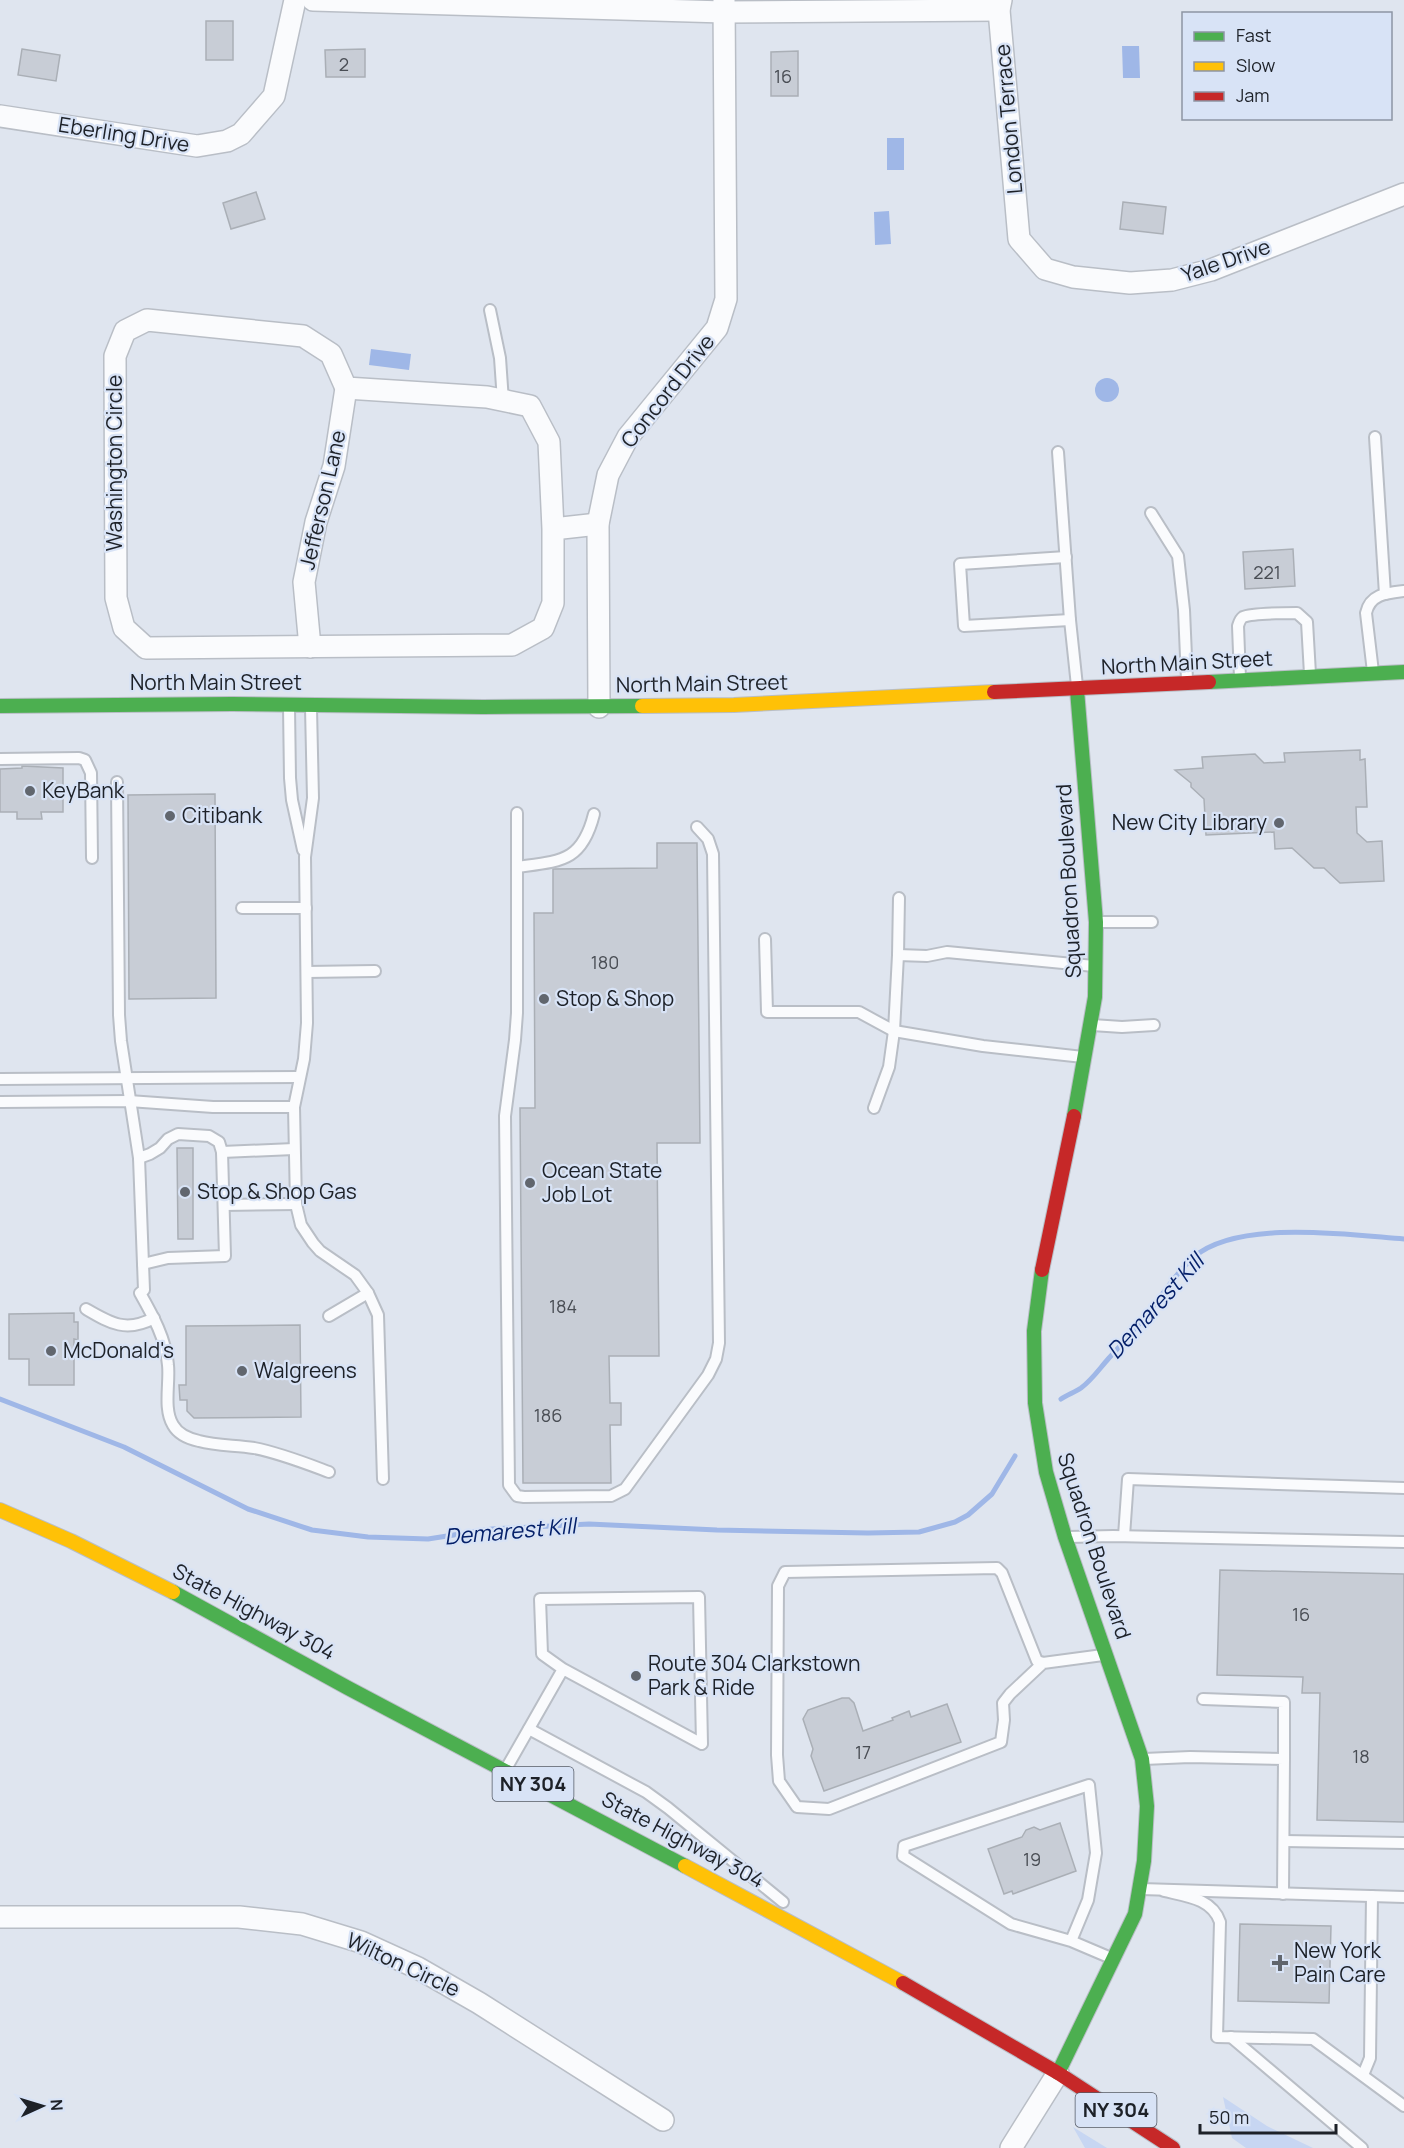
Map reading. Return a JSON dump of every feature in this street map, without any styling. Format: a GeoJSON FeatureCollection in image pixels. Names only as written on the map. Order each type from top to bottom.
{"type":"FeatureCollection","features":[{"type":"Feature","properties":{"kind":"street","name":"Eberling Drive"},"geometry":{"type":"LineString","coordinates":[[0,116],[197,147],[227,141],[241,134],[274,96],[295,0]]}},
{"type":"Feature","properties":{"kind":"street"},"geometry":{"type":"LineString","coordinates":[[313,0],[724,6],[1000,5]]}},
{"type":"Feature","properties":{"kind":"street","name":"London Terrace"},"geometry":{"type":"LineString","coordinates":[[1000,5],[1019,239]]}},
{"type":"Feature","properties":{"kind":"street","name":"Concord Drive"},"geometry":{"type":"LineString","coordinates":[[598,707],[598,524],[608,475],[628,437],[717,328],[726,299],[724,6]]}},
{"type":"Feature","properties":{"kind":"street","name":"Yale Drive"},"geometry":{"type":"LineString","coordinates":[[1019,239],[1045,269],[1073,277],[1130,283],[1172,280],[1211,270],[1404,194]]}},
{"type":"Feature","properties":{"kind":"street","name":"Washington Circle"},"geometry":{"type":"LineString","coordinates":[[147,320],[303,336],[331,354],[346,388],[487,397],[503,401],[530,406],[549,442],[553,529],[553,603],[543,628],[512,645],[146,648],[124,628],[116,598],[115,356],[125,331],[147,320]]}},
{"type":"Feature","properties":{"kind":"street","name":"Jefferson Lane"},"geometry":{"type":"LineString","coordinates":[[310,647],[304,582],[316,522],[334,466],[346,388]]}},
{"type":"Feature","properties":{"kind":"street"},"geometry":{"type":"LineString","coordinates":[[553,529],[598,524]]}},
{"type":"Feature","properties":{"kind":"street","name":"North Main Street"},"geometry":{"type":"LineString","coordinates":[[0,706],[311,704],[598,707],[734,705],[1077,690],[1404,672]]}},
{"type":"Feature","properties":{"kind":"street","name":"Squadron Boulevard"},"geometry":{"type":"LineString","coordinates":[[1058,2073],[1135,1914],[1141,1889],[1147,1806],[1142,1759],[1065,1537],[1046,1472],[1035,1403],[1034,1331],[1043,1260],[1086,1058],[1092,1025],[1097,966],[1096,922],[1077,690]]}},
{"type":"Feature","properties":{"kind":"street","name":"State Highway 304"},"geometry":{"type":"LineString","coordinates":[[0,1510],[81,1546],[170,1590],[348,1688],[839,1947],[949,2008],[1058,2073],[1173,2148]]}},
{"type":"Feature","properties":{"kind":"street","name":"Wilton Circle"},"geometry":{"type":"LineString","coordinates":[[0,1917],[239,1917],[303,1924],[361,1942],[418,1968],[479,2003],[663,2120]]}},
{"type":"Feature","properties":{"kind":"street"},"geometry":{"type":"LineString","coordinates":[[1011,2148],[1058,2073]]}},
{"type":"Feature","properties":{"kind":"lane"},"geometry":{"type":"LineString","coordinates":[[490,310],[500,358],[503,401]]}},
{"type":"Feature","properties":{"kind":"lane"},"geometry":{"type":"LineString","coordinates":[[1374,437],[1385,594]]}},
{"type":"Feature","properties":{"kind":"lane"},"geometry":{"type":"LineString","coordinates":[[1058,452],[1077,690]]}},
{"type":"Feature","properties":{"kind":"lane"},"geometry":{"type":"LineString","coordinates":[[1151,513],[1178,556],[1184,610],[1187,684]]}},
{"type":"Feature","properties":{"kind":"lane"},"geometry":{"type":"LineString","coordinates":[[1066,558],[960,564],[964,626],[1070,620]]}},
{"type":"Feature","properties":{"kind":"lane"},"geometry":{"type":"LineString","coordinates":[[1373,674],[1366,614],[1370,601],[1385,594],[1404,591]]}},
{"type":"Feature","properties":{"kind":"lane"},"geometry":{"type":"LineString","coordinates":[[1240,681],[1238,626],[1243,617],[1298,613],[1307,622],[1310,677]]}},
{"type":"Feature","properties":{"kind":"lane"},"geometry":{"type":"LineString","coordinates":[[289,704],[292,800],[305,856]]}},
{"type":"Feature","properties":{"kind":"lane"},"geometry":{"type":"LineString","coordinates":[[311,704],[313,798],[305,856],[306,1042],[294,1107],[296,1204],[302,1225],[312,1243],[355,1275],[374,1304],[380,1326],[383,1479]]}},
{"type":"Feature","properties":{"kind":"lane"},"geometry":{"type":"LineString","coordinates":[[0,759],[79,758],[84,760],[91,773],[92,858]]}},
{"type":"Feature","properties":{"kind":"lane"},"geometry":{"type":"LineString","coordinates":[[117,782],[119,1015],[129,1101],[139,1158],[144,1290],[140,1293],[154,1318],[166,1350],[169,1413],[173,1426],[184,1437],[200,1442],[257,1449],[329,1472]]}},
{"type":"Feature","properties":{"kind":"lane"},"geometry":{"type":"LineString","coordinates":[[517,813],[517,1013],[506,1116],[509,1485],[517,1496],[524,1497],[619,1494],[632,1483],[708,1375],[716,1359],[719,1343],[713,854],[708,839],[697,827]]}},
{"type":"Feature","properties":{"kind":"lane"},"geometry":{"type":"LineString","coordinates":[[517,867],[549,862],[568,856],[586,840],[594,814]]}},
{"type":"Feature","properties":{"kind":"lane"},"geometry":{"type":"LineString","coordinates":[[874,1108],[889,1067],[894,1031],[899,898]]}},
{"type":"Feature","properties":{"kind":"lane"},"geometry":{"type":"LineString","coordinates":[[242,908],[306,908]]}},
{"type":"Feature","properties":{"kind":"lane"},"geometry":{"type":"LineString","coordinates":[[1096,922],[1152,922]]}},
{"type":"Feature","properties":{"kind":"lane"},"geometry":{"type":"LineString","coordinates":[[765,939],[767,1012],[859,1012],[894,1031],[983,1046],[1086,1058]]}},
{"type":"Feature","properties":{"kind":"lane"},"geometry":{"type":"LineString","coordinates":[[898,955],[927,956],[947,952],[1097,966]]}},
{"type":"Feature","properties":{"kind":"lane"},"geometry":{"type":"LineString","coordinates":[[307,972],[375,971]]}},
{"type":"Feature","properties":{"kind":"lane"},"geometry":{"type":"LineString","coordinates":[[1092,1025],[1122,1027],[1154,1025]]}},
{"type":"Feature","properties":{"kind":"lane"},"geometry":{"type":"LineString","coordinates":[[0,1080],[299,1077]]}},
{"type":"Feature","properties":{"kind":"lane"},"geometry":{"type":"LineString","coordinates":[[0,1102],[129,1101],[213,1107],[294,1107]]}},
{"type":"Feature","properties":{"kind":"lane"},"geometry":{"type":"LineString","coordinates":[[139,1158],[150,1154],[168,1138],[178,1134],[209,1136],[219,1142],[222,1152],[225,1256],[168,1258],[143,1264]]}},
{"type":"Feature","properties":{"kind":"lane"},"geometry":{"type":"LineString","coordinates":[[222,1152],[294,1149]]}},
{"type":"Feature","properties":{"kind":"lane"},"geometry":{"type":"LineString","coordinates":[[224,1205],[296,1204]]}},
{"type":"Feature","properties":{"kind":"lane"},"geometry":{"type":"LineString","coordinates":[[329,1317],[368,1293]]}},
{"type":"Feature","properties":{"kind":"lane"},"geometry":{"type":"LineString","coordinates":[[86,1309],[122,1327],[144,1323],[154,1318]]}},
{"type":"Feature","properties":{"kind":"lane"},"geometry":{"type":"LineString","coordinates":[[1124,1536],[1128,1479],[1404,1488]]}},
{"type":"Feature","properties":{"kind":"lane"},"geometry":{"type":"LineString","coordinates":[[1065,1537],[1124,1536],[1404,1542]]}},
{"type":"Feature","properties":{"kind":"lane"},"geometry":{"type":"LineString","coordinates":[[1043,1663],[1038,1660],[1002,1573],[997,1568],[785,1572],[778,1586],[777,1755],[779,1781],[797,1807],[829,1809],[1001,1742],[1004,1720],[1003,1704],[1010,1694],[1043,1663],[1106,1654]]}},
{"type":"Feature","properties":{"kind":"lane"},"geometry":{"type":"LineString","coordinates":[[699,1597],[702,1744],[661,1723],[563,1669],[542,1654],[540,1599],[699,1597]]}},
{"type":"Feature","properties":{"kind":"lane"},"geometry":{"type":"LineString","coordinates":[[506,1770],[563,1669]]}},
{"type":"Feature","properties":{"kind":"lane"},"geometry":{"type":"LineString","coordinates":[[1203,1700],[1284,1702],[1283,1894]]}},
{"type":"Feature","properties":{"kind":"lane"},"geometry":{"type":"LineString","coordinates":[[529,1729],[653,1798],[839,1947]]}},
{"type":"Feature","properties":{"kind":"lane"},"geometry":{"type":"LineString","coordinates":[[1142,1759],[1190,1756],[1284,1758]]}},
{"type":"Feature","properties":{"kind":"lane"},"geometry":{"type":"LineString","coordinates":[[1071,1941],[1088,1900],[1096,1853],[1089,1785],[904,1846],[903,1856],[1011,1924],[1071,1941],[1114,1960]]}},
{"type":"Feature","properties":{"kind":"lane"},"geometry":{"type":"LineString","coordinates":[[1284,1841],[1404,1843]]}},
{"type":"Feature","properties":{"kind":"lane"},"geometry":{"type":"LineString","coordinates":[[1141,1889],[1404,1897]]}},
{"type":"Feature","properties":{"kind":"lane"},"geometry":{"type":"LineString","coordinates":[[1164,1891],[1202,1901],[1217,1913],[1220,1922],[1216,2037],[1313,2039],[1404,2106]]}},
{"type":"Feature","properties":{"kind":"lane"},"geometry":{"type":"LineString","coordinates":[[1363,2075],[1370,2058],[1372,1896]]}},
{"type":"Feature","properties":{"kind":"lane"},"geometry":{"type":"LineString","coordinates":[[1231,2037],[1362,2148]]}},
{"type":"Feature","properties":{"kind":"shaded area"},"geometry":{"type":"Polygon","coordinates":[[[1223,2097],[1267,2126],[1313,2148],[1246,2148],[1232,2138],[1223,2097]]]}},
{"type":"Feature","properties":{"kind":"shaded area"},"geometry":{"type":"Polygon","coordinates":[[[1073,2127],[1107,2148],[1085,2148],[1073,2127]]]}},
{"type":"Feature","properties":{"kind":"water"},"geometry":{"type":"Polygon","coordinates":[[[1122,46],[1139,46],[1140,78],[1123,78],[1122,46]]]}},
{"type":"Feature","properties":{"kind":"water"},"geometry":{"type":"Polygon","coordinates":[[[887,138],[904,138],[904,170],[887,170],[887,138]]]}},
{"type":"Feature","properties":{"kind":"water"},"geometry":{"type":"Polygon","coordinates":[[[889,211],[891,244],[875,245],[874,212],[889,211]]]}},
{"type":"Feature","properties":{"kind":"water"},"geometry":{"type":"Polygon","coordinates":[[[371,349],[411,354],[409,370],[369,365],[371,349]]]}},
{"type":"Feature","properties":{"kind":"water"},"geometry":{"type":"Polygon","coordinates":[[[1107,378],[1116,381],[1119,390],[1116,399],[1107,402],[1098,399],[1095,390],[1098,381],[1107,378]]]}},
{"type":"Feature","properties":{"kind":"building"},"geometry":{"type":"Polygon","coordinates":[[[206,21],[233,21],[233,60],[206,60],[206,21]]]}},
{"type":"Feature","properties":{"kind":"building"},"geometry":{"type":"Polygon","coordinates":[[[22,49],[60,55],[56,81],[18,75],[22,49]]]}},
{"type":"Feature","properties":{"kind":"building"},"geometry":{"type":"Polygon","coordinates":[[[365,49],[365,77],[326,77],[325,50],[365,49]]]}},
{"type":"Feature","properties":{"kind":"building"},"geometry":{"type":"Polygon","coordinates":[[[798,51],[798,96],[771,96],[771,52],[798,51]]]}},
{"type":"Feature","properties":{"kind":"building"},"geometry":{"type":"Polygon","coordinates":[[[256,192],[265,219],[231,229],[223,203],[256,192]]]}},
{"type":"Feature","properties":{"kind":"building"},"geometry":{"type":"Polygon","coordinates":[[[1123,202],[1166,207],[1163,234],[1120,229],[1123,202]]]}},
{"type":"Feature","properties":{"kind":"building"},"geometry":{"type":"Polygon","coordinates":[[[1293,549],[1295,586],[1245,589],[1243,552],[1293,549]]]}},
{"type":"Feature","properties":{"kind":"building"},"geometry":{"type":"Polygon","coordinates":[[[1360,750],[1360,760],[1365,759],[1367,807],[1356,807],[1357,833],[1367,842],[1382,841],[1384,881],[1340,883],[1324,868],[1314,868],[1292,848],[1275,849],[1274,832],[1206,835],[1204,799],[1191,787],[1191,783],[1175,770],[1203,768],[1202,757],[1255,754],[1264,763],[1285,762],[1284,753],[1360,750]]]}},
{"type":"Feature","properties":{"kind":"building"},"geometry":{"type":"Polygon","coordinates":[[[22,766],[63,768],[63,812],[41,812],[42,819],[17,819],[17,812],[0,812],[0,769],[22,768],[22,766]]]}},
{"type":"Feature","properties":{"kind":"building"},"geometry":{"type":"Polygon","coordinates":[[[215,794],[216,998],[129,999],[128,795],[215,794]]]}},
{"type":"Feature","properties":{"kind":"building"},"geometry":{"type":"Polygon","coordinates":[[[657,843],[697,843],[700,1143],[657,1143],[659,1356],[609,1356],[610,1403],[621,1403],[621,1425],[610,1425],[611,1483],[523,1483],[520,1108],[535,1108],[534,913],[553,913],[553,869],[657,868],[657,843]]]}},
{"type":"Feature","properties":{"kind":"building"},"geometry":{"type":"Polygon","coordinates":[[[177,1148],[193,1148],[193,1239],[178,1239],[177,1148]]]}},
{"type":"Feature","properties":{"kind":"building"},"geometry":{"type":"Polygon","coordinates":[[[74,1313],[74,1322],[78,1322],[78,1340],[74,1339],[74,1385],[29,1385],[29,1359],[9,1359],[9,1314],[74,1313]]]}},
{"type":"Feature","properties":{"kind":"building"},"geometry":{"type":"Polygon","coordinates":[[[300,1325],[301,1417],[194,1418],[187,1411],[187,1400],[180,1400],[179,1385],[186,1385],[186,1326],[300,1325]]]}},
{"type":"Feature","properties":{"kind":"building"},"geometry":{"type":"Polygon","coordinates":[[[1220,1570],[1404,1574],[1404,1822],[1317,1820],[1320,1693],[1302,1693],[1303,1677],[1217,1675],[1220,1570]]]}},
{"type":"Feature","properties":{"kind":"building"},"geometry":{"type":"Polygon","coordinates":[[[842,1698],[849,1698],[854,1703],[863,1731],[893,1720],[892,1718],[909,1711],[911,1717],[947,1704],[961,1742],[824,1791],[811,1756],[813,1749],[803,1719],[808,1710],[842,1698]]]}},
{"type":"Feature","properties":{"kind":"building"},"geometry":{"type":"Polygon","coordinates":[[[1060,1823],[1076,1871],[1013,1894],[1012,1891],[1004,1894],[988,1849],[1022,1837],[1026,1830],[1034,1827],[1040,1830],[1060,1823]]]}},
{"type":"Feature","properties":{"kind":"building"},"geometry":{"type":"Polygon","coordinates":[[[1240,1924],[1331,1926],[1329,2003],[1238,2001],[1240,1924]]]}},
{"type":"Feature","properties":{"kind":"waterway","name":"Demarest Kill"},"geometry":{"type":"LineString","coordinates":[[1061,1399],[1089,1381],[1139,1325],[1181,1270],[1194,1257],[1213,1245],[1238,1238],[1295,1232],[1404,1239]]}},
{"type":"Feature","properties":{"kind":"waterway","name":"Demarest Kill"},"geometry":{"type":"LineString","coordinates":[[0,1399],[124,1447],[248,1509],[312,1530],[368,1537],[428,1539],[492,1529],[589,1524],[717,1530],[919,1532],[955,1522],[968,1515],[992,1494],[1015,1456]]}},
{"type":"Feature","properties":{"kind":"traffic: fast"},"geometry":{"type":"LineString","coordinates":[[1209,682],[1404,672]]}},
{"type":"Feature","properties":{"kind":"traffic: fast"},"geometry":{"type":"LineString","coordinates":[[1074,1116],[1095,997],[1096,922],[1077,690]]}},
{"type":"Feature","properties":{"kind":"traffic: fast"},"geometry":{"type":"LineString","coordinates":[[0,706],[232,704],[642,706]]}},
{"type":"Feature","properties":{"kind":"traffic: fast"},"geometry":{"type":"LineString","coordinates":[[1042,1270],[1034,1331],[1035,1403],[1046,1472],[1065,1537],[1142,1759],[1147,1806],[1144,1861],[1135,1914],[1058,2073]]}},
{"type":"Feature","properties":{"kind":"traffic: fast"},"geometry":{"type":"LineString","coordinates":[[173,1592],[348,1688],[685,1866]]}},
{"type":"Feature","properties":{"kind":"traffic: slow"},"geometry":{"type":"LineString","coordinates":[[642,706],[734,705],[994,692]]}},
{"type":"Feature","properties":{"kind":"traffic: slow"},"geometry":{"type":"LineString","coordinates":[[0,1510],[71,1541],[173,1592]]}},
{"type":"Feature","properties":{"kind":"traffic: slow"},"geometry":{"type":"LineString","coordinates":[[685,1866],[903,1983]]}},
{"type":"Feature","properties":{"kind":"traffic: jam"},"geometry":{"type":"LineString","coordinates":[[994,692],[1209,682]]}},
{"type":"Feature","properties":{"kind":"traffic: jam"},"geometry":{"type":"LineString","coordinates":[[1042,1270],[1074,1116]]}},
{"type":"Feature","properties":{"kind":"traffic: jam"},"geometry":{"type":"LineString","coordinates":[[903,1983],[1058,2073],[1173,2148]]}},
{"type":"Feature","properties":{"kind":"place","name":"KeyBank"},"geometry":{"type":"Point","coordinates":[30,791]}},
{"type":"Feature","properties":{"kind":"place","name":"Citibank"},"geometry":{"type":"Point","coordinates":[170,816]}},
{"type":"Feature","properties":{"kind":"place","name":"New City Library"},"geometry":{"type":"Point","coordinates":[1279,823]}},
{"type":"Feature","properties":{"kind":"place","name":"Stop & Shop"},"geometry":{"type":"Point","coordinates":[544,999]}},
{"type":"Feature","properties":{"kind":"place","name":"Ocean State Job Lot"},"geometry":{"type":"Point","coordinates":[530,1183]}},
{"type":"Feature","properties":{"kind":"place","name":"Stop & Shop Gas"},"geometry":{"type":"Point","coordinates":[185,1192]}},
{"type":"Feature","properties":{"kind":"place","name":"McDonald's"},"geometry":{"type":"Point","coordinates":[51,1351]}},
{"type":"Feature","properties":{"kind":"place","name":"Walgreens"},"geometry":{"type":"Point","coordinates":[242,1371]}},
{"type":"Feature","properties":{"kind":"place","name":"Route 304 Clarkstown Park & Ride"},"geometry":{"type":"Point","coordinates":[636,1676]}},
{"type":"Feature","properties":{"kind":"place","name":"New York Pain Care"},"geometry":{"type":"Point","coordinates":[1280,1963]}}]}
